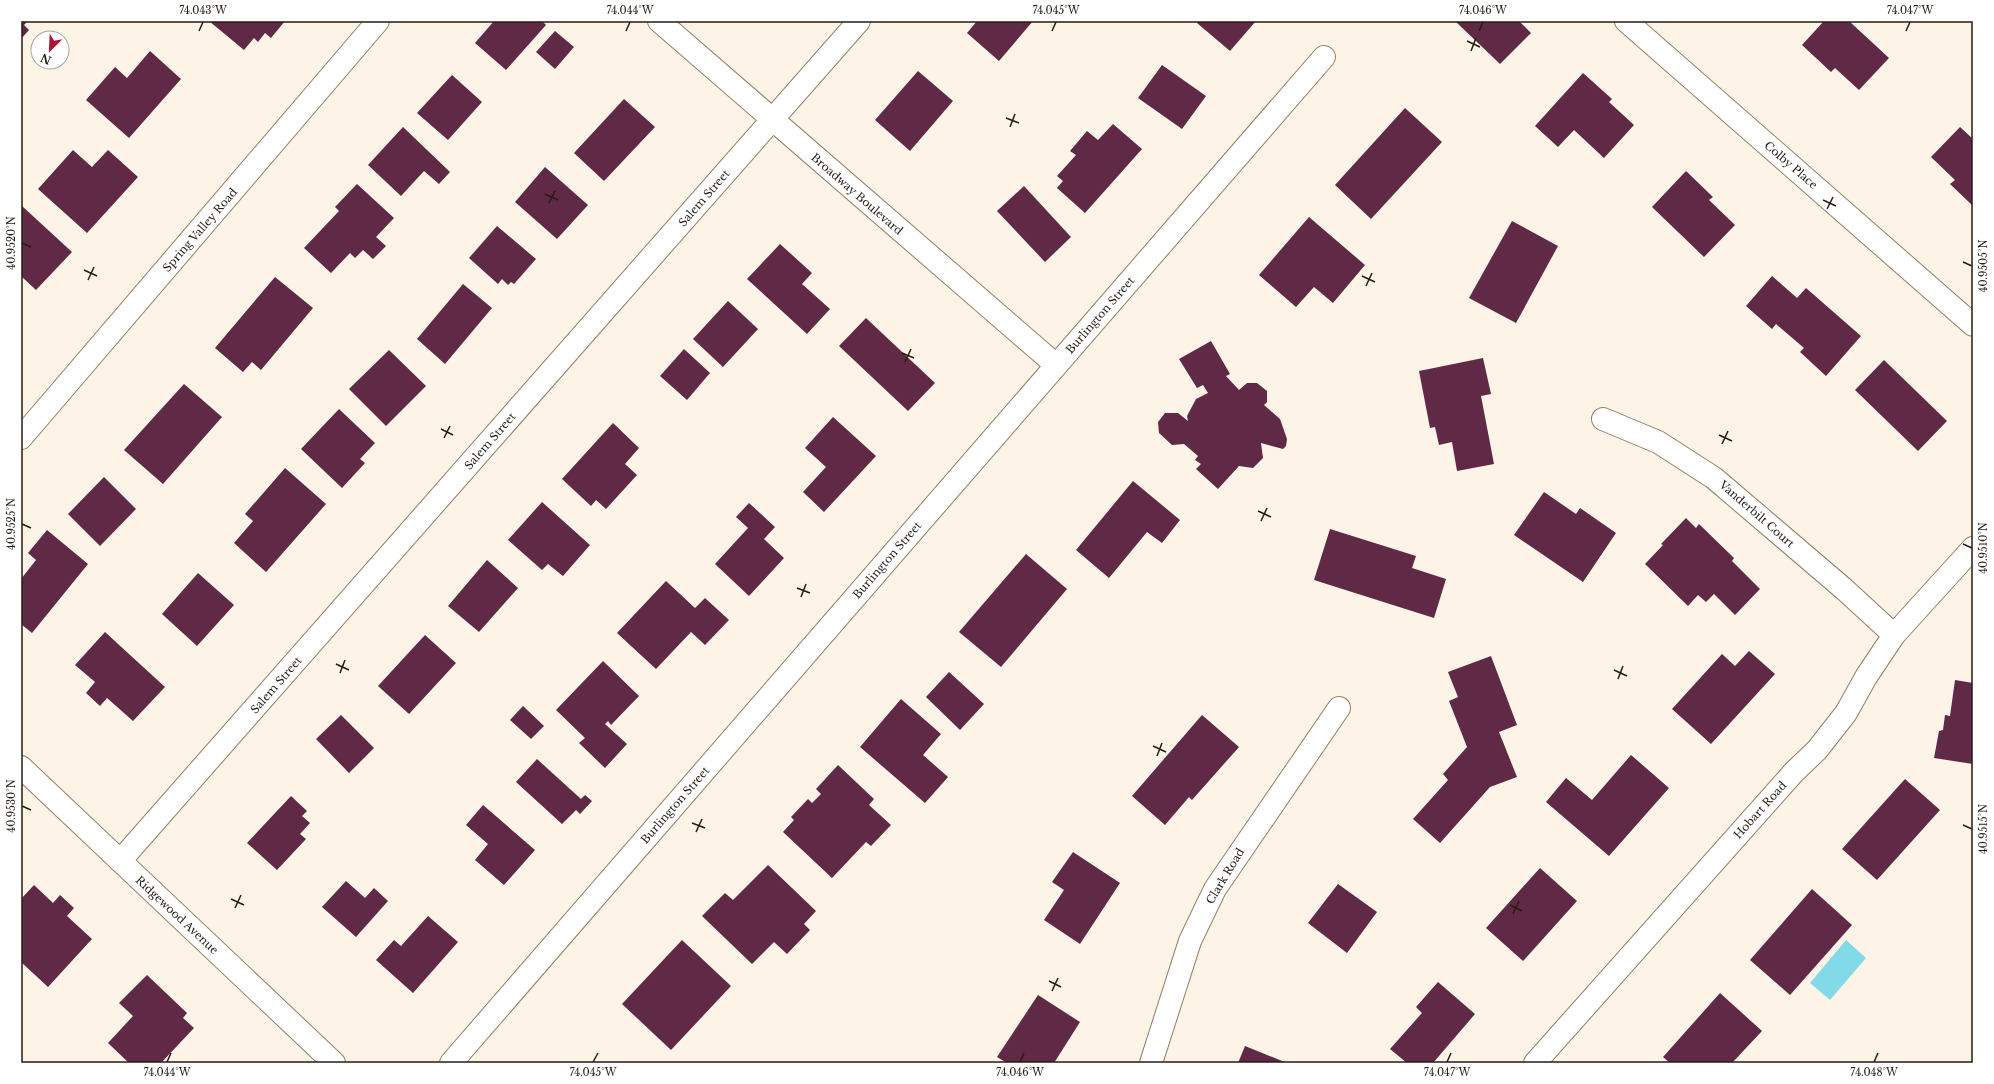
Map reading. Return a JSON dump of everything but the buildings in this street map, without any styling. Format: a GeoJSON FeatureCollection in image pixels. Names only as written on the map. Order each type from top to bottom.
{"type":"FeatureCollection","features":[{"type":"Feature","properties":{"kind":"street","name":"Spring Valley Road"},"geometry":{"type":"LineString","coordinates":[[21,438],[378,21]]}},
{"type":"Feature","properties":{"kind":"street","name":"Broadway Boulevard"},"geometry":{"type":"LineString","coordinates":[[659,21],[1056,365]]}},
{"type":"Feature","properties":{"kind":"street","name":"Salem Street"},"geometry":{"type":"LineString","coordinates":[[120,861],[859,21]]}},
{"type":"Feature","properties":{"kind":"street","name":"Colby Place"},"geometry":{"type":"LineString","coordinates":[[1626,21],[1973,325]]}},
{"type":"Feature","properties":{"kind":"street","name":"Burlington Street"},"geometry":{"type":"LineString","coordinates":[[451,1063],[1324,57]]}},
{"type":"Feature","properties":{"kind":"street","name":"Vanderbilt Court"},"geometry":{"type":"LineString","coordinates":[[1603,419],[1658,442],[1714,478],[1844,589],[1894,635]]}},
{"type":"Feature","properties":{"kind":"street","name":"Hobart Road"},"geometry":{"type":"LineString","coordinates":[[1535,1063],[1794,772],[1817,750],[1846,713],[1866,677],[1894,635],[1973,548]]}},
{"type":"Feature","properties":{"kind":"street","name":"Clark Road"},"geometry":{"type":"LineString","coordinates":[[1150,1063],[1190,941],[1215,889],[1339,708]]}},
{"type":"Feature","properties":{"kind":"street","name":"Ridgewood Avenue"},"geometry":{"type":"LineString","coordinates":[[21,767],[334,1063]]}},
{"type":"Feature","properties":{"kind":"water"},"geometry":{"type":"Polygon","coordinates":[[[1846,940],[1866,958],[1830,1000],[1810,983],[1846,940]]]}}]}
